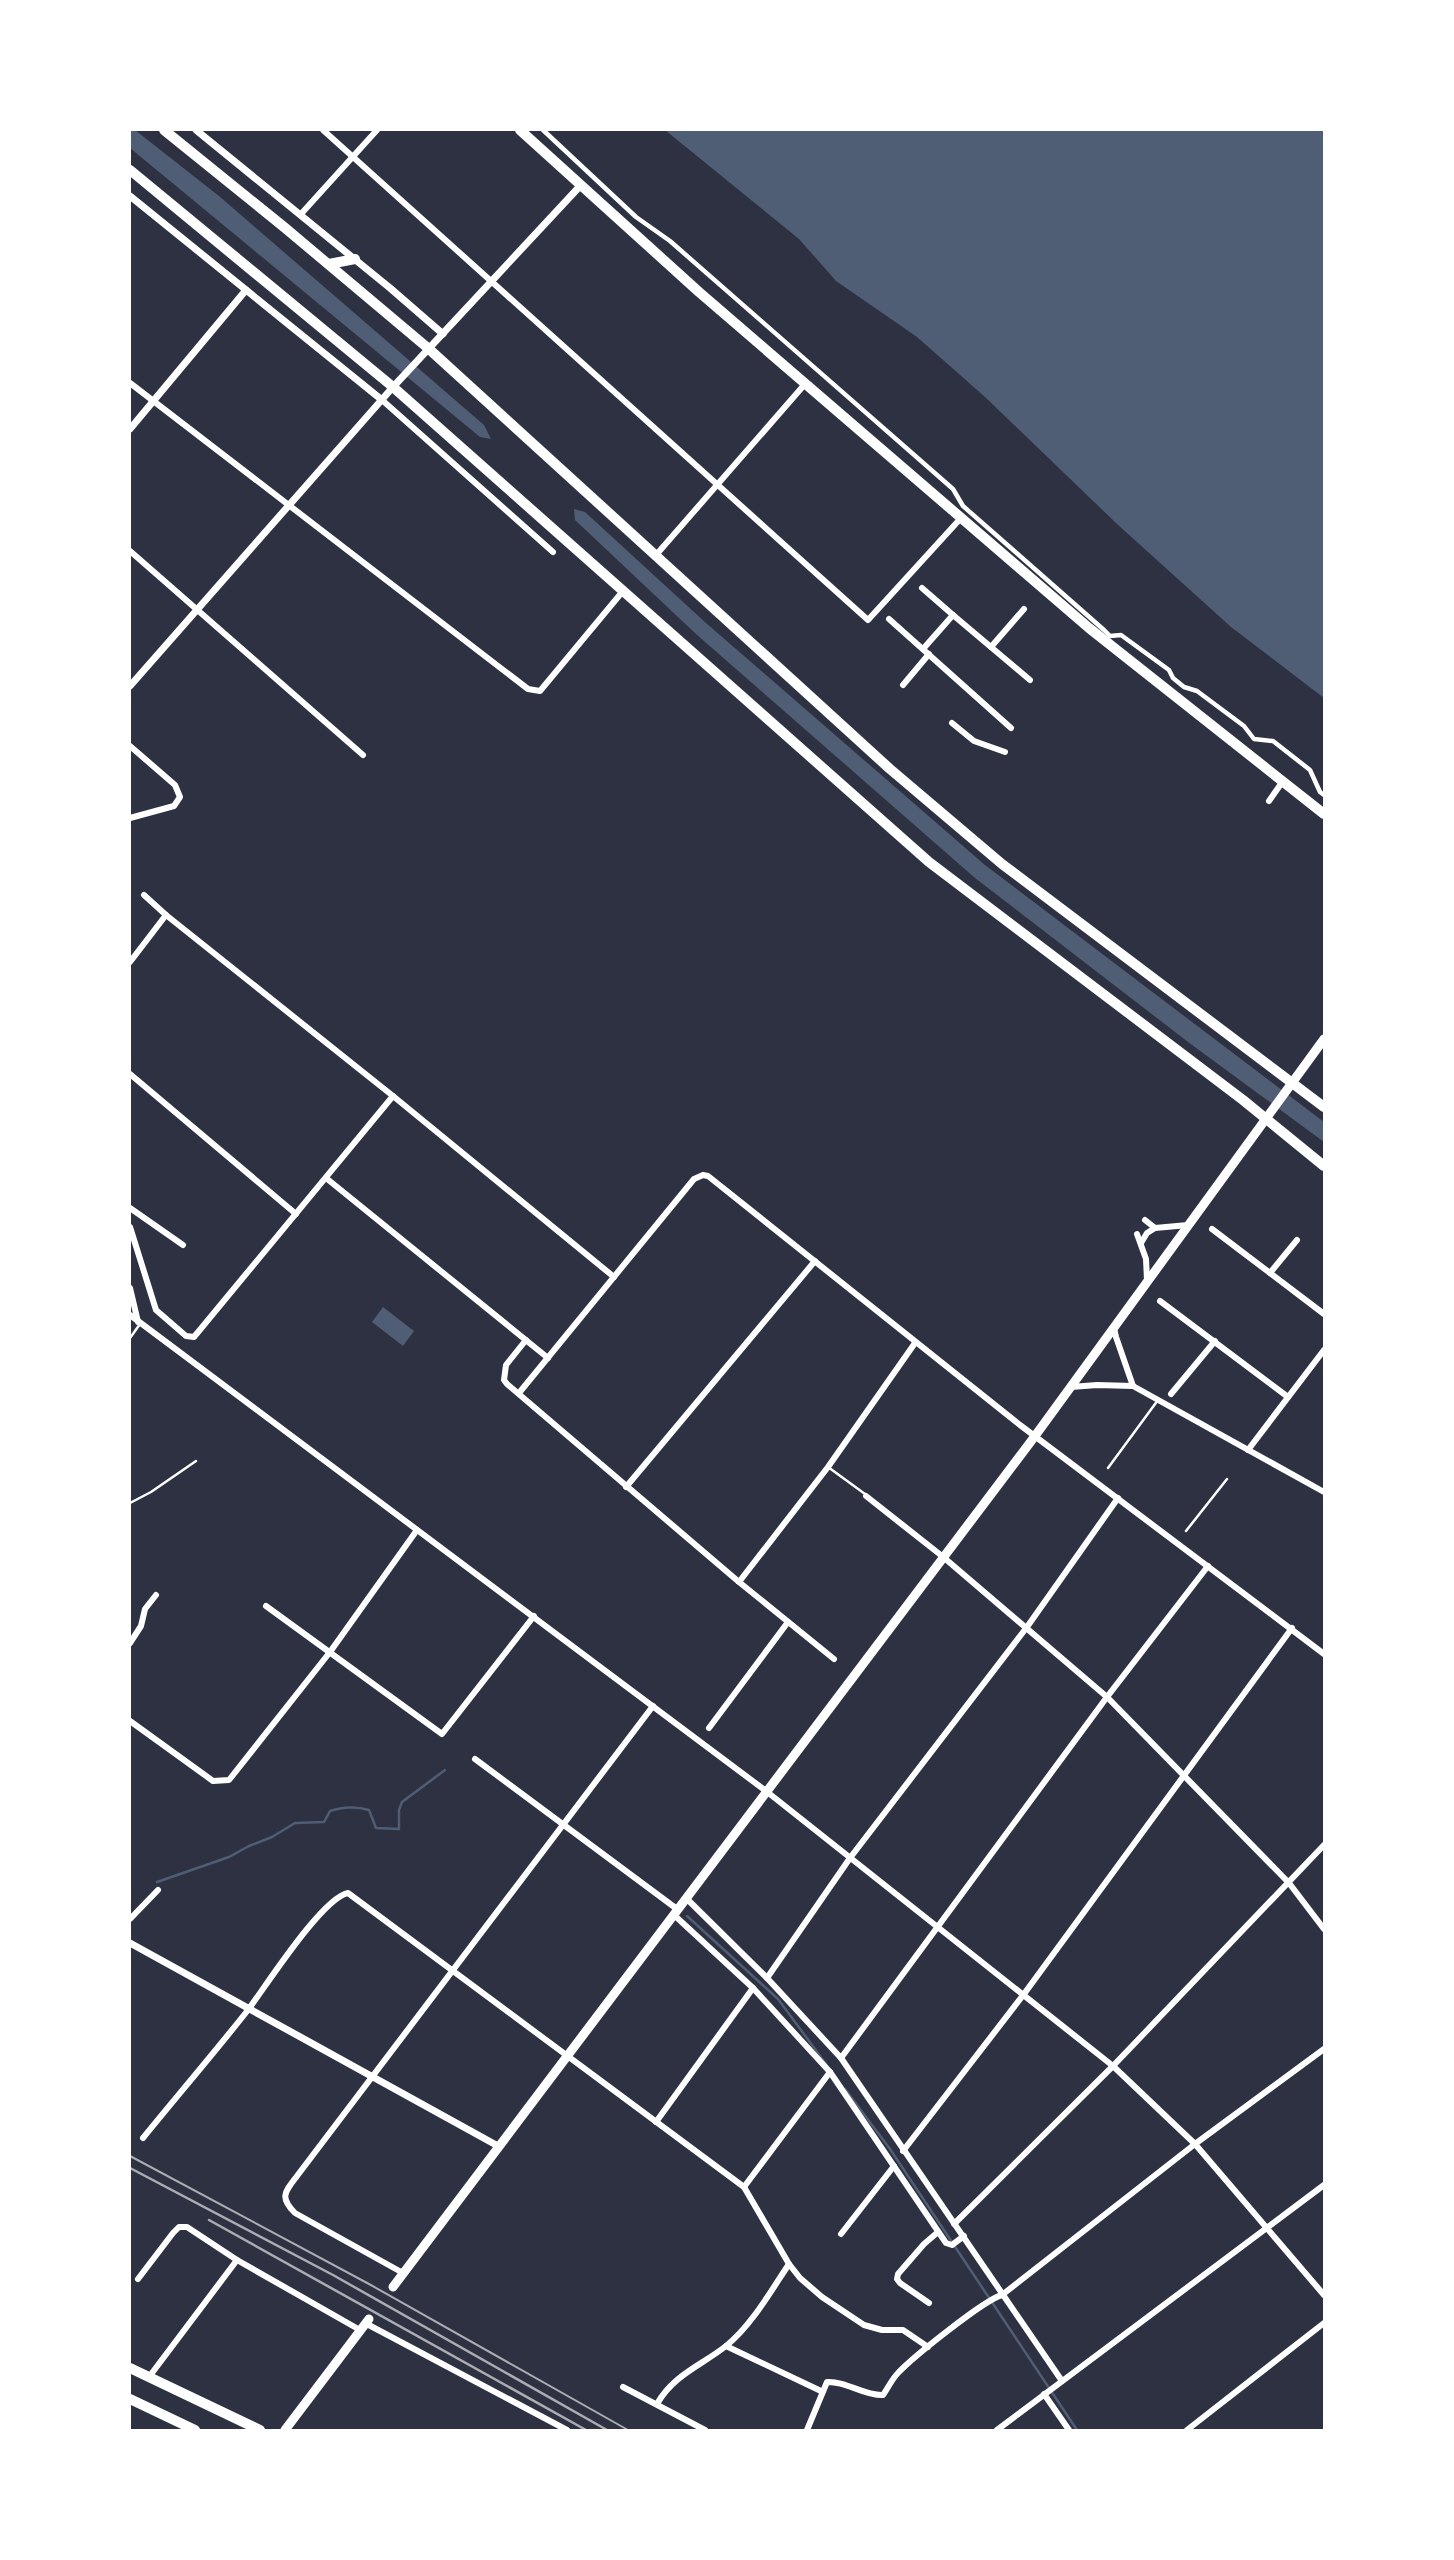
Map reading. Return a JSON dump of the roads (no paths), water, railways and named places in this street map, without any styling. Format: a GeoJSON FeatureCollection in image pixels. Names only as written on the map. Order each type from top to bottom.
{"type":"FeatureCollection","features":[{"type":"Feature","properties":{"kind":"main road"},"geometry":{"type":"LineString","coordinates":[[164,130],[329,264],[656,555],[890,769],[1002,864],[1290,1087],[1325,1107]]}},
{"type":"Feature","properties":{"kind":"main road"},"geometry":{"type":"LineString","coordinates":[[520,130],[699,292],[1089,628],[1325,814]]}},
{"type":"Feature","properties":{"kind":"main road"},"geometry":{"type":"LineString","coordinates":[[130,170],[393,387],[929,862],[1325,1166]]}},
{"type":"Feature","properties":{"kind":"main road"},"geometry":{"type":"LineString","coordinates":[[329,264],[355,259]]}},
{"type":"Feature","properties":{"kind":"main road"},"geometry":{"type":"LineString","coordinates":[[393,2287],[1035,1436],[1147,1279],[1325,1039]]}},
{"type":"Feature","properties":{"kind":"main road"},"geometry":{"type":"LineString","coordinates":[[285,2431],[365,2324]]}},
{"type":"Feature","properties":{"kind":"main road"},"geometry":{"type":"LineString","coordinates":[[130,2368],[260,2431]]}},
{"type":"Feature","properties":{"kind":"main road"},"geometry":{"type":"LineString","coordinates":[[130,2400],[195,2431]]}},
{"type":"Feature","properties":{"kind":"street"},"geometry":{"type":"LineString","coordinates":[[196,130],[443,334]]}},
{"type":"Feature","properties":{"kind":"street"},"geometry":{"type":"LineString","coordinates":[[323,130],[868,620],[961,518]]}},
{"type":"Feature","properties":{"kind":"street"},"geometry":{"type":"LineString","coordinates":[[301,214],[377,130]]}},
{"type":"Feature","properties":{"kind":"street"},"geometry":{"type":"LineString","coordinates":[[543,130],[636,217],[670,241],[953,489],[963,506],[1110,636],[1121,635],[1169,670],[1173,678],[1184,687],[1197,691],[1244,726],[1254,738],[1273,741],[1310,770],[1320,792],[1325,795]]}},
{"type":"Feature","properties":{"kind":"street"},"geometry":{"type":"LineString","coordinates":[[130,686],[393,387],[581,185]]}},
{"type":"Feature","properties":{"kind":"street"},"geometry":{"type":"LineString","coordinates":[[130,196],[382,400],[553,552]]}},
{"type":"Feature","properties":{"kind":"street"},"geometry":{"type":"LineString","coordinates":[[130,429],[246,289]]}},
{"type":"Feature","properties":{"kind":"street"},"geometry":{"type":"LineString","coordinates":[[130,383],[528,689],[540,691],[623,591]]}},
{"type":"Feature","properties":{"kind":"street"},"geometry":{"type":"LineString","coordinates":[[656,555],[805,384]]}},
{"type":"Feature","properties":{"kind":"street"},"geometry":{"type":"LineString","coordinates":[[130,551],[363,755]]}},
{"type":"Feature","properties":{"kind":"street"},"geometry":{"type":"LineString","coordinates":[[922,588],[1030,680]]}},
{"type":"Feature","properties":{"kind":"street"},"geometry":{"type":"LineString","coordinates":[[991,647],[1024,609]]}},
{"type":"Feature","properties":{"kind":"street"},"geometry":{"type":"LineString","coordinates":[[923,649],[953,615]]}},
{"type":"Feature","properties":{"kind":"street"},"geometry":{"type":"LineString","coordinates":[[889,619],[1012,728]]}},
{"type":"Feature","properties":{"kind":"street"},"geometry":{"type":"LineString","coordinates":[[903,685],[929,654]]}},
{"type":"Feature","properties":{"kind":"street"},"geometry":{"type":"LineString","coordinates":[[952,723],[974,741],[1004,752]]}},
{"type":"Feature","properties":{"kind":"street"},"geometry":{"type":"LineString","coordinates":[[130,746],[175,785],[180,797],[174,806],[130,818]]}},
{"type":"Feature","properties":{"kind":"street"},"geometry":{"type":"LineString","coordinates":[[1269,802],[1283,781]]}},
{"type":"Feature","properties":{"kind":"street"},"geometry":{"type":"LineString","coordinates":[[144,895],[614,1277]]}},
{"type":"Feature","properties":{"kind":"street"},"geometry":{"type":"LineString","coordinates":[[130,962],[166,915]]}},
{"type":"Feature","properties":{"kind":"street"},"geometry":{"type":"LineString","coordinates":[[130,1074],[296,1214]]}},
{"type":"Feature","properties":{"kind":"street"},"geometry":{"type":"LineString","coordinates":[[130,1227],[152,1303],[159,1314],[186,1336],[194,1337],[200,1334],[393,1096]]}},
{"type":"Feature","properties":{"kind":"street"},"geometry":{"type":"LineString","coordinates":[[519,1393],[694,1179],[708,1176],[1035,1436],[1325,1654]]}},
{"type":"Feature","properties":{"kind":"street"},"geometry":{"type":"LineString","coordinates":[[326,1178],[548,1358]]}},
{"type":"Feature","properties":{"kind":"street"},"geometry":{"type":"LineString","coordinates":[[130,1208],[183,1245]]}},
{"type":"Feature","properties":{"kind":"street"},"geometry":{"type":"LineString","coordinates":[[1145,1220],[1156,1228]]}},
{"type":"Feature","properties":{"kind":"street"},"geometry":{"type":"LineString","coordinates":[[1141,1243],[1147,1233],[1156,1228],[1188,1225]]}},
{"type":"Feature","properties":{"kind":"street"},"geometry":{"type":"LineString","coordinates":[[1212,1229],[1325,1314]]}},
{"type":"Feature","properties":{"kind":"street"},"geometry":{"type":"LineString","coordinates":[[1137,1234],[1146,1259],[1147,1279]]}},
{"type":"Feature","properties":{"kind":"street"},"geometry":{"type":"LineString","coordinates":[[1270,1273],[1297,1240]]}},
{"type":"Feature","properties":{"kind":"street"},"geometry":{"type":"LineString","coordinates":[[626,1487],[815,1261]]}},
{"type":"Feature","properties":{"kind":"street"},"geometry":{"type":"LineString","coordinates":[[130,1288],[139,1323]]}},
{"type":"Feature","properties":{"kind":"street"},"geometry":{"type":"LineString","coordinates":[[1160,1301],[1289,1396]]}},
{"type":"Feature","properties":{"kind":"street"},"geometry":{"type":"LineString","coordinates":[[130,1315],[766,1791],[1024,1993],[1113,2066],[1195,2144],[1325,2295]]}},
{"type":"Feature","properties":{"kind":"street"},"geometry":{"type":"LineString","coordinates":[[1114,1325],[1133,1385]]}},
{"type":"Feature","properties":{"kind":"street"},"geometry":{"type":"LineString","coordinates":[[526,1340],[503,1371],[504,1380],[739,1583],[834,1659]]}},
{"type":"Feature","properties":{"kind":"street"},"geometry":{"type":"LineString","coordinates":[[1171,1394],[1214,1340]]}},
{"type":"Feature","properties":{"kind":"street"},"geometry":{"type":"LineString","coordinates":[[739,1583],[828,1467],[915,1343]]}},
{"type":"Feature","properties":{"kind":"street"},"geometry":{"type":"LineString","coordinates":[[1248,1450],[1325,1350]]}},
{"type":"Feature","properties":{"kind":"street"},"geometry":{"type":"LineString","coordinates":[[1070,1387],[1133,1385],[1325,1492]]}},
{"type":"Feature","properties":{"kind":"street"},"geometry":{"type":"LineString","coordinates":[[866,1496],[942,1556],[1107,1697],[1185,1773],[1289,1883],[1325,1929]]}},
{"type":"Feature","properties":{"kind":"street"},"geometry":{"type":"LineString","coordinates":[[767,1978],[850,1858],[1027,1627],[1118,1498]]}},
{"type":"Feature","properties":{"kind":"street"},"geometry":{"type":"LineString","coordinates":[[130,1721],[212,1781],[229,1780],[330,1652],[418,1530]]}},
{"type":"Feature","properties":{"kind":"street"},"geometry":{"type":"LineString","coordinates":[[841,2058],[1107,1697],[1208,1566]]}},
{"type":"Feature","properties":{"kind":"street"},"geometry":{"type":"LineString","coordinates":[[130,1643],[141,1626],[145,1609],[156,1595]]}},
{"type":"Feature","properties":{"kind":"street"},"geometry":{"type":"LineString","coordinates":[[266,1606],[442,1734],[534,1616]]}},
{"type":"Feature","properties":{"kind":"street"},"geometry":{"type":"LineString","coordinates":[[709,1728],[788,1622]]}},
{"type":"Feature","properties":{"kind":"street"},"geometry":{"type":"LineString","coordinates":[[903,2151],[1024,1993],[1292,1628]]}},
{"type":"Feature","properties":{"kind":"street"},"geometry":{"type":"LineString","coordinates":[[403,2273],[295,2213],[285,2201],[285,2196],[296,2176],[653,1706]]}},
{"type":"Feature","properties":{"kind":"street"},"geometry":{"type":"LineString","coordinates":[[474,1759],[565,1824],[675,1911],[753,1988],[830,2072],[946,2243],[958,2240]]}},
{"type":"Feature","properties":{"kind":"street"},"geometry":{"type":"LineString","coordinates":[[954,2224],[1113,2066],[1325,1845]]}},
{"type":"Feature","properties":{"kind":"street"},"geometry":{"type":"LineString","coordinates":[[130,1919],[158,1890]]}},
{"type":"Feature","properties":{"kind":"street"},"geometry":{"type":"LineString","coordinates":[[143,2138],[248,2010],[318,1918],[337,1899],[348,1893],[744,2187],[789,2264],[811,2289],[852,2319],[870,2327],[903,2330],[928,2347]]}},
{"type":"Feature","properties":{"kind":"street"},"geometry":{"type":"LineString","coordinates":[[686,1898],[767,1978],[841,2058],[954,2224],[958,2240],[1002,2295],[1062,2381]]}},
{"type":"Feature","properties":{"kind":"street"},"geometry":{"type":"LineString","coordinates":[[130,1943],[498,2147]]}},
{"type":"Feature","properties":{"kind":"street"},"geometry":{"type":"LineString","coordinates":[[656,2122],[753,1988]]}},
{"type":"Feature","properties":{"kind":"street"},"geometry":{"type":"LineString","coordinates":[[807,2431],[824,2384],[830,2381],[883,2395],[898,2372],[928,2347],[994,2297],[1002,2295],[1195,2144],[1325,2049]]}},
{"type":"Feature","properties":{"kind":"street"},"geometry":{"type":"LineString","coordinates":[[744,2187],[830,2072]]}},
{"type":"Feature","properties":{"kind":"street"},"geometry":{"type":"LineString","coordinates":[[841,2234],[894,2166]]}},
{"type":"Feature","properties":{"kind":"street"},"geometry":{"type":"LineString","coordinates":[[997,2431],[1325,2185]]}},
{"type":"Feature","properties":{"kind":"street"},"geometry":{"type":"LineString","coordinates":[[138,2279],[173,2233],[183,2226],[192,2228],[237,2260],[567,2431]]}},
{"type":"Feature","properties":{"kind":"street"},"geometry":{"type":"LineString","coordinates":[[929,2303],[897,2279],[898,2274],[923,2244],[938,2232]]}},
{"type":"Feature","properties":{"kind":"street"},"geometry":{"type":"LineString","coordinates":[[149,2377],[237,2260]]}},
{"type":"Feature","properties":{"kind":"street"},"geometry":{"type":"LineString","coordinates":[[657,2404],[674,2381],[726,2346],[759,2310],[789,2264]]}},
{"type":"Feature","properties":{"kind":"street"},"geometry":{"type":"LineString","coordinates":[[1187,2431],[1325,2323]]}},
{"type":"Feature","properties":{"kind":"street"},"geometry":{"type":"LineString","coordinates":[[726,2346],[821,2391]]}},
{"type":"Feature","properties":{"kind":"street"},"geometry":{"type":"LineString","coordinates":[[623,2387],[705,2431]]}},
{"type":"Feature","properties":{"kind":"street"},"geometry":{"type":"LineString","coordinates":[[1046,2393],[1069,2431]]}},
{"type":"Feature","properties":{"kind":"lane"},"geometry":{"type":"LineString","coordinates":[[130,1338],[139,1323]]}},
{"type":"Feature","properties":{"kind":"lane"},"geometry":{"type":"LineString","coordinates":[[1108,1468],[1158,1400]]}},
{"type":"Feature","properties":{"kind":"lane"},"geometry":{"type":"LineString","coordinates":[[130,1503],[195,1461]]}},
{"type":"Feature","properties":{"kind":"lane"},"geometry":{"type":"LineString","coordinates":[[828,1467],[866,1496]]}},
{"type":"Feature","properties":{"kind":"lane"},"geometry":{"type":"LineString","coordinates":[[1186,1531],[1227,1479]]}},
{"type":"Feature","properties":{"kind":"water"},"geometry":{"type":"Polygon","coordinates":[[[130,130],[135,130],[219,196],[484,425],[491,439],[480,437],[130,148],[130,130]]]}},
{"type":"Feature","properties":{"kind":"water"},"geometry":{"type":"Polygon","coordinates":[[[665,130],[1324,130],[1324,698],[1231,627],[917,337],[836,281],[799,239],[665,130]]]}},
{"type":"Feature","properties":{"kind":"water"},"geometry":{"type":"Polygon","coordinates":[[[574,509],[585,512],[706,623],[985,865],[1324,1122],[1324,1142],[1188,1042],[975,878],[696,634],[575,520],[574,509]]]}},
{"type":"Feature","properties":{"kind":"water"},"geometry":{"type":"Polygon","coordinates":[[[383,1307],[414,1331],[403,1346],[372,1322],[383,1307]]]}},
{"type":"Feature","properties":{"kind":"waterway"},"geometry":{"type":"LineString","coordinates":[[157,1882],[229,1857],[295,1823],[324,1822],[330,1811],[345,1808],[369,1810],[376,1828],[399,1829],[402,1802],[445,1770]]}},
{"type":"Feature","properties":{"kind":"waterway"},"geometry":{"type":"LineString","coordinates":[[687,1916],[778,1999],[826,2064]]}},
{"type":"Feature","properties":{"kind":"waterway"},"geometry":{"type":"LineString","coordinates":[[845,2089],[890,2149],[1077,2430]]}},
{"type":"Feature","properties":{"kind":"tram line"},"geometry":{"type":"LineString","coordinates":[[130,2156],[369,2284],[628,2430]]}},
{"type":"Feature","properties":{"kind":"railway"},"geometry":{"type":"LineString","coordinates":[[130,2168],[333,2275],[607,2430]]}},
{"type":"Feature","properties":{"kind":"railway"},"geometry":{"type":"LineString","coordinates":[[209,2220],[586,2430]]}}]}
